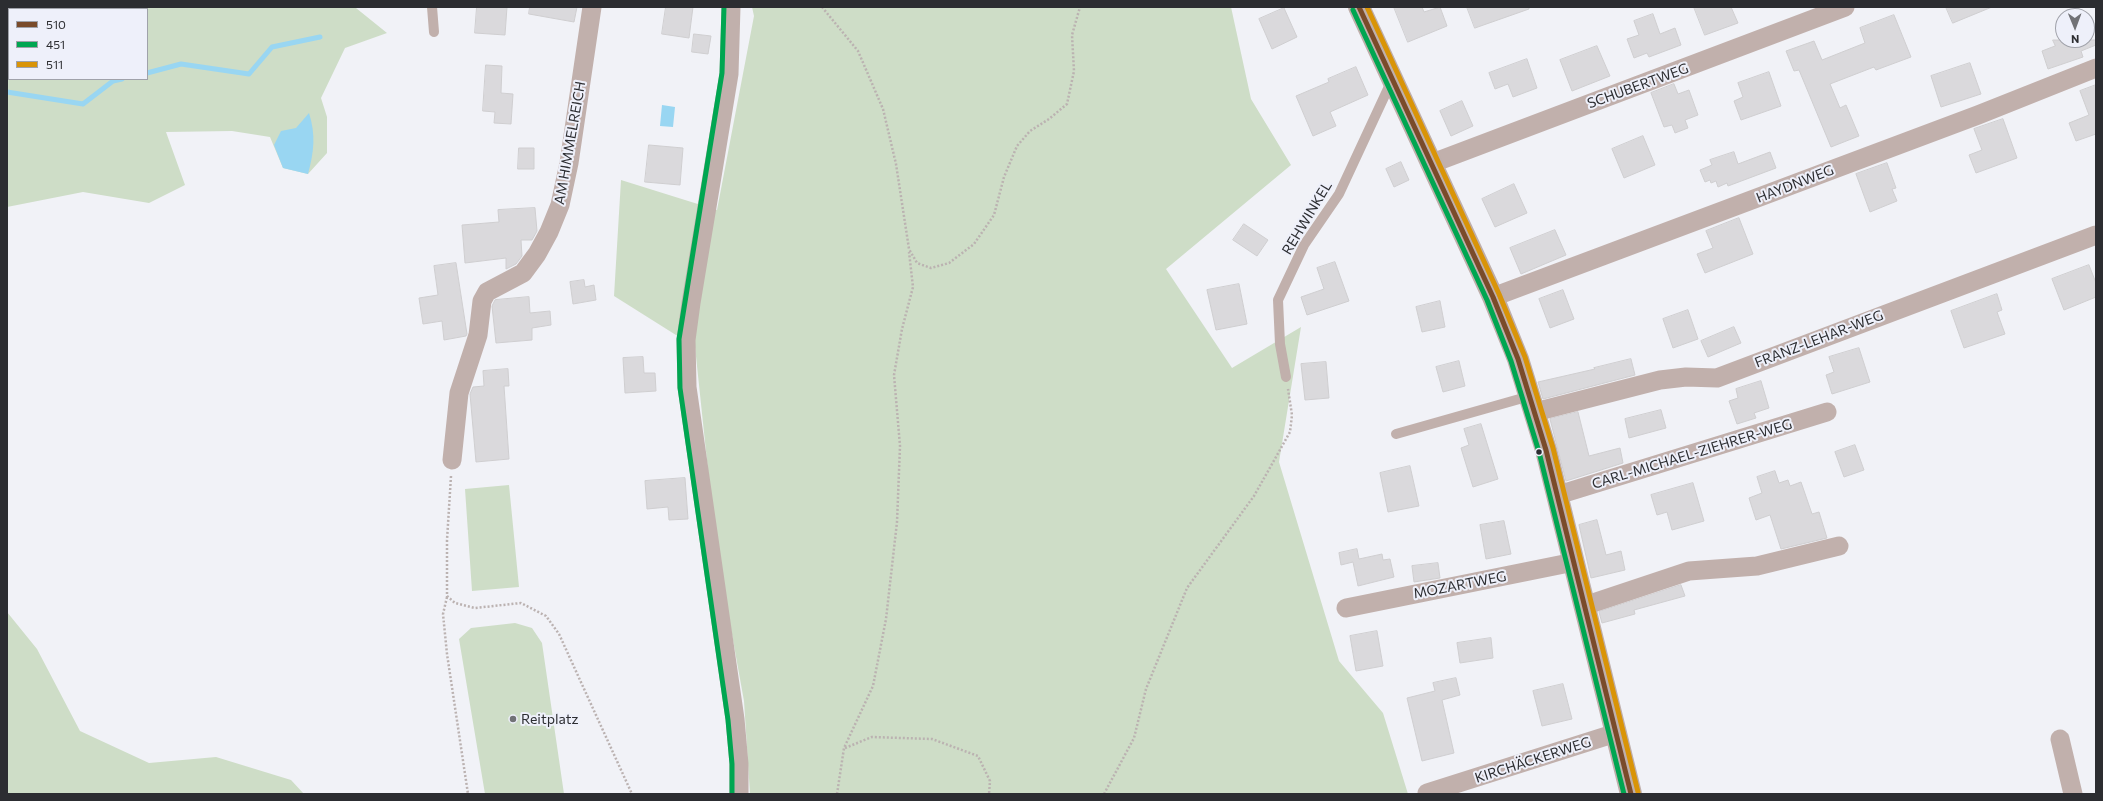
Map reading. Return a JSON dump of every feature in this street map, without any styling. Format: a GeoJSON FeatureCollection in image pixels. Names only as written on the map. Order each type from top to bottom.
{"type":"FeatureCollection","features":[{"type":"Feature","properties":{"kind":"main road"},"geometry":{"type":"LineString","coordinates":[[1359,7],[1430,164],[1493,297],[1532,404],[1558,495],[1631,794]]}},
{"type":"Feature","properties":{"kind":"street","name":"AM HIMMELREICH"},"geometry":{"type":"LineString","coordinates":[[452,460],[459,393],[478,335],[482,301],[487,292],[523,273],[538,254],[560,205],[569,163],[592,7]]}},
{"type":"Feature","properties":{"kind":"street"},"geometry":{"type":"LineString","coordinates":[[731,7],[731,42],[728,80],[690,311],[686,340],[685,365],[691,425],[734,711],[739,764],[739,794]]}},
{"type":"Feature","properties":{"kind":"street","name":"SCHUBERTWEG"},"geometry":{"type":"LineString","coordinates":[[1430,164],[1845,7]]}},
{"type":"Feature","properties":{"kind":"street","name":"HAYDNWEG"},"geometry":{"type":"LineString","coordinates":[[1493,297],[1978,115],[2096,68]]}},
{"type":"Feature","properties":{"kind":"street","name":"FRANZ-LEHAR-WEG"},"geometry":{"type":"LineString","coordinates":[[1532,404],[1660,380],[1686,377],[1717,378],[2096,234]]}},
{"type":"Feature","properties":{"kind":"street","name":"CARL-MICHAEL-ZIEHRER-WEG"},"geometry":{"type":"LineString","coordinates":[[1558,495],[1827,412]]}},
{"type":"Feature","properties":{"kind":"street"},"geometry":{"type":"LineString","coordinates":[[1584,606],[1690,572],[1757,566],[1840,546]]}},
{"type":"Feature","properties":{"kind":"street","name":"MOZARTWEG"},"geometry":{"type":"LineString","coordinates":[[1346,608],[1574,562]]}},
{"type":"Feature","properties":{"kind":"street","name":"KIRCHÄCKERWEG"},"geometry":{"type":"LineString","coordinates":[[1427,793],[1616,733]]}},
{"type":"Feature","properties":{"kind":"street"},"geometry":{"type":"LineString","coordinates":[[2060,739],[2073,794]]}},
{"type":"Feature","properties":{"kind":"lane"},"geometry":{"type":"LineString","coordinates":[[432,7],[434,32]]}},
{"type":"Feature","properties":{"kind":"lane","name":"REHWINKEL"},"geometry":{"type":"LineString","coordinates":[[1286,377],[1280,344],[1278,300],[1304,245],[1339,194],[1392,80]]}},
{"type":"Feature","properties":{"kind":"lane"},"geometry":{"type":"LineString","coordinates":[[1396,434],[1532,404]]}},
{"type":"Feature","properties":{"kind":"path"},"geometry":{"type":"LineString","coordinates":[[822,7],[858,50],[883,109],[896,164],[909,249],[913,287],[902,329],[894,375],[900,446],[897,522],[886,619],[873,686],[844,748],[837,794]]}},
{"type":"Feature","properties":{"kind":"path"},"geometry":{"type":"LineString","coordinates":[[909,249],[917,263],[931,268],[949,263],[974,244],[994,215],[1004,177],[1017,146],[1030,131],[1049,119],[1067,104],[1074,71],[1072,35],[1080,7]]}},
{"type":"Feature","properties":{"kind":"path"},"geometry":{"type":"LineString","coordinates":[[1104,794],[1134,738],[1146,689],[1187,588],[1254,496],[1290,432],[1292,414],[1286,377]]}},
{"type":"Feature","properties":{"kind":"path"},"geometry":{"type":"LineString","coordinates":[[452,460],[447,540],[447,596],[443,614],[447,654],[468,794]]}},
{"type":"Feature","properties":{"kind":"path"},"geometry":{"type":"LineString","coordinates":[[447,596],[455,603],[475,608],[521,603],[546,616],[558,634],[632,794]]}},
{"type":"Feature","properties":{"kind":"path"},"geometry":{"type":"LineString","coordinates":[[844,748],[872,737],[932,738],[978,756],[990,781],[989,794]]}},
{"type":"Feature","properties":{"kind":"green space"},"geometry":{"type":"Polygon","coordinates":[[[7,7],[356,8],[387,33],[345,48],[321,98],[327,117],[327,153],[308,174],[283,168],[270,137],[232,131],[166,132],[185,185],[149,203],[83,192],[7,207],[7,7]]]}},
{"type":"Feature","properties":{"kind":"green space"},"geometry":{"type":"Polygon","coordinates":[[[752,7],[1231,7],[1251,99],[1291,165],[1166,269],[1232,368],[1301,327],[1279,462],[1339,661],[1383,713],[1408,794],[750,794],[744,701],[716,546],[695,347],[614,296],[621,180],[717,210],[754,16],[752,7]]]}},
{"type":"Feature","properties":{"kind":"green space"},"geometry":{"type":"Polygon","coordinates":[[[509,485],[519,587],[472,591],[465,489],[509,485]]]}},
{"type":"Feature","properties":{"kind":"green space"},"geometry":{"type":"Polygon","coordinates":[[[7,612],[37,649],[80,731],[149,763],[216,757],[291,780],[304,794],[7,794],[7,612]]]}},
{"type":"Feature","properties":{"kind":"green space","name":"Reitplatz"},"geometry":{"type":"Polygon","coordinates":[[[515,623],[532,628],[542,643],[564,794],[485,794],[459,639],[471,628],[515,623]]]}},
{"type":"Feature","properties":{"kind":"water"},"geometry":{"type":"Polygon","coordinates":[[[662,105],[675,107],[673,127],[660,126],[662,105]]]}},
{"type":"Feature","properties":{"kind":"water"},"geometry":{"type":"Polygon","coordinates":[[[309,113],[313,129],[313,144],[312,158],[308,174],[283,168],[274,145],[281,131],[296,128],[309,113]]]}},
{"type":"Feature","properties":{"kind":"building"},"geometry":{"type":"Polygon","coordinates":[[[477,7],[507,7],[505,35],[475,33],[477,7]]]}},
{"type":"Feature","properties":{"kind":"building"},"geometry":{"type":"Polygon","coordinates":[[[530,7],[577,7],[574,22],[529,14],[530,7]]]}},
{"type":"Feature","properties":{"kind":"building"},"geometry":{"type":"Polygon","coordinates":[[[666,7],[693,7],[689,38],[662,34],[666,7]]]}},
{"type":"Feature","properties":{"kind":"building"},"geometry":{"type":"Polygon","coordinates":[[[1394,7],[1422,7],[1424,12],[1440,7],[1447,26],[1408,42],[1394,7]]]}},
{"type":"Feature","properties":{"kind":"building"},"geometry":{"type":"Polygon","coordinates":[[[1467,7],[1529,7],[1529,9],[1475,28],[1467,7]]]}},
{"type":"Feature","properties":{"kind":"building"},"geometry":{"type":"Polygon","coordinates":[[[1694,7],[1731,7],[1738,23],[1705,35],[1694,7]]]}},
{"type":"Feature","properties":{"kind":"building"},"geometry":{"type":"Polygon","coordinates":[[[1946,7],[1992,7],[1953,23],[1946,7]]]}},
{"type":"Feature","properties":{"kind":"building"},"geometry":{"type":"Polygon","coordinates":[[[1284,8],[1297,37],[1272,49],[1259,19],[1284,8]]]}},
{"type":"Feature","properties":{"kind":"building"},"geometry":{"type":"Polygon","coordinates":[[[1653,14],[1660,34],[1675,28],[1681,45],[1649,57],[1647,53],[1634,58],[1627,39],[1639,35],[1634,21],[1653,14]]]}},
{"type":"Feature","properties":{"kind":"building"},"geometry":{"type":"Polygon","coordinates":[[[1894,15],[1911,57],[1876,70],[1874,67],[1830,84],[1840,108],[1846,105],[1859,136],[1831,147],[1799,70],[1794,71],[1786,51],[1814,41],[1822,60],[1865,43],[1860,28],[1894,15]]]}},
{"type":"Feature","properties":{"kind":"building"},"geometry":{"type":"Polygon","coordinates":[[[694,34],[711,36],[708,54],[692,52],[694,34]]]}},
{"type":"Feature","properties":{"kind":"building"},"geometry":{"type":"Polygon","coordinates":[[[1597,46],[1610,76],[1572,91],[1560,60],[1597,46]]]}},
{"type":"Feature","properties":{"kind":"building"},"geometry":{"type":"Polygon","coordinates":[[[2055,46],[2055,48],[2088,48],[2081,51],[2083,57],[2048,69],[2042,51],[2055,46]]]}},
{"type":"Feature","properties":{"kind":"building"},"geometry":{"type":"Polygon","coordinates":[[[1527,59],[1537,88],[1513,97],[1508,84],[1495,89],[1489,73],[1527,59]]]}},
{"type":"Feature","properties":{"kind":"building"},"geometry":{"type":"Polygon","coordinates":[[[1970,63],[1981,94],[1941,107],[1931,76],[1970,63]]]}},
{"type":"Feature","properties":{"kind":"building"},"geometry":{"type":"Polygon","coordinates":[[[486,65],[502,66],[501,93],[513,94],[511,124],[494,123],[495,112],[483,111],[486,65]]]}},
{"type":"Feature","properties":{"kind":"building"},"geometry":{"type":"Polygon","coordinates":[[[1356,67],[1368,95],[1330,112],[1336,126],[1313,136],[1296,96],[1329,82],[1328,79],[1356,67]]]}},
{"type":"Feature","properties":{"kind":"building"},"geometry":{"type":"Polygon","coordinates":[[[1769,72],[1781,106],[1741,120],[1734,101],[1743,97],[1738,83],[1769,72]]]}},
{"type":"Feature","properties":{"kind":"building"},"geometry":{"type":"Polygon","coordinates":[[[1674,84],[1678,94],[1689,90],[1698,115],[1685,120],[1688,128],[1675,133],[1672,125],[1664,127],[1651,93],[1674,84]]]}},
{"type":"Feature","properties":{"kind":"building"},"geometry":{"type":"Polygon","coordinates":[[[2096,85],[2096,134],[2076,141],[2069,123],[2089,115],[2080,91],[2096,85]]]}},
{"type":"Feature","properties":{"kind":"building"},"geometry":{"type":"Polygon","coordinates":[[[1462,101],[1473,126],[1451,136],[1440,111],[1462,101]]]}},
{"type":"Feature","properties":{"kind":"building"},"geometry":{"type":"Polygon","coordinates":[[[2003,119],[2017,158],[1976,173],[1969,155],[1982,150],[1974,129],[2003,119]]]}},
{"type":"Feature","properties":{"kind":"building"},"geometry":{"type":"Polygon","coordinates":[[[1643,136],[1655,165],[1624,178],[1612,149],[1643,136]]]}},
{"type":"Feature","properties":{"kind":"building"},"geometry":{"type":"Polygon","coordinates":[[[649,145],[683,148],[680,185],[645,182],[649,145]]]}},
{"type":"Feature","properties":{"kind":"building"},"geometry":{"type":"Polygon","coordinates":[[[519,148],[534,148],[534,169],[518,169],[519,148]]]}},
{"type":"Feature","properties":{"kind":"building"},"geometry":{"type":"Polygon","coordinates":[[[1734,152],[1738,164],[1770,152],[1776,168],[1728,186],[1727,183],[1718,187],[1716,181],[1711,183],[1710,180],[1705,182],[1700,170],[1712,165],[1710,160],[1734,152]]]}},
{"type":"Feature","properties":{"kind":"building"},"geometry":{"type":"Polygon","coordinates":[[[1401,162],[1409,180],[1394,187],[1386,169],[1401,162]]]}},
{"type":"Feature","properties":{"kind":"building"},"geometry":{"type":"Polygon","coordinates":[[[1887,163],[1896,188],[1892,189],[1897,201],[1870,212],[1856,174],[1887,163]]]}},
{"type":"Feature","properties":{"kind":"building"},"geometry":{"type":"Polygon","coordinates":[[[1514,184],[1527,213],[1495,227],[1482,199],[1514,184]]]}},
{"type":"Feature","properties":{"kind":"building"},"geometry":{"type":"Polygon","coordinates":[[[535,208],[537,231],[532,240],[521,240],[522,256],[516,264],[506,269],[506,258],[465,263],[462,225],[499,222],[498,210],[535,208]]]}},
{"type":"Feature","properties":{"kind":"building"},"geometry":{"type":"Polygon","coordinates":[[[1739,218],[1753,254],[1705,273],[1697,254],[1713,248],[1706,231],[1739,218]]]}},
{"type":"Feature","properties":{"kind":"building"},"geometry":{"type":"Polygon","coordinates":[[[1244,224],[1268,240],[1257,256],[1233,240],[1244,224]]]}},
{"type":"Feature","properties":{"kind":"building"},"geometry":{"type":"Polygon","coordinates":[[[1555,230],[1566,255],[1521,274],[1510,248],[1555,230]]]}},
{"type":"Feature","properties":{"kind":"building"},"geometry":{"type":"Polygon","coordinates":[[[1335,262],[1349,301],[1307,315],[1301,297],[1324,289],[1317,268],[1335,262]]]}},
{"type":"Feature","properties":{"kind":"building"},"geometry":{"type":"Polygon","coordinates":[[[456,263],[467,334],[466,336],[444,340],[442,321],[423,324],[419,298],[438,295],[434,266],[456,263]]]}},
{"type":"Feature","properties":{"kind":"building"},"geometry":{"type":"Polygon","coordinates":[[[2089,265],[2096,283],[2096,297],[2064,310],[2052,279],[2089,265]]]}},
{"type":"Feature","properties":{"kind":"building"},"geometry":{"type":"Polygon","coordinates":[[[584,280],[585,287],[594,285],[596,300],[573,304],[570,282],[584,280]]]}},
{"type":"Feature","properties":{"kind":"building"},"geometry":{"type":"Polygon","coordinates":[[[1239,284],[1247,324],[1216,330],[1207,290],[1239,284]]]}},
{"type":"Feature","properties":{"kind":"building"},"geometry":{"type":"Polygon","coordinates":[[[1563,290],[1574,319],[1550,328],[1539,299],[1563,290]]]}},
{"type":"Feature","properties":{"kind":"building"},"geometry":{"type":"Polygon","coordinates":[[[1997,294],[2002,310],[1997,312],[2005,334],[1964,348],[1951,311],[1997,294]]]}},
{"type":"Feature","properties":{"kind":"building"},"geometry":{"type":"Polygon","coordinates":[[[529,297],[530,313],[550,311],[551,325],[532,328],[532,340],[496,343],[492,306],[495,300],[529,297]]]}},
{"type":"Feature","properties":{"kind":"building"},"geometry":{"type":"Polygon","coordinates":[[[1440,301],[1445,327],[1422,332],[1416,307],[1440,301]]]}},
{"type":"Feature","properties":{"kind":"building"},"geometry":{"type":"Polygon","coordinates":[[[1688,310],[1698,339],[1673,348],[1663,319],[1688,310]]]}},
{"type":"Feature","properties":{"kind":"building"},"geometry":{"type":"Polygon","coordinates":[[[1734,327],[1741,343],[1708,357],[1701,341],[1734,327]]]}},
{"type":"Feature","properties":{"kind":"building"},"geometry":{"type":"Polygon","coordinates":[[[1859,348],[1870,382],[1832,394],[1826,375],[1834,372],[1829,357],[1859,348]]]}},
{"type":"Feature","properties":{"kind":"building"},"geometry":{"type":"Polygon","coordinates":[[[643,357],[644,373],[655,373],[656,391],[625,393],[623,358],[643,357]]]}},
{"type":"Feature","properties":{"kind":"building"},"geometry":{"type":"Polygon","coordinates":[[[1631,359],[1635,375],[1543,399],[1538,382],[1631,359]]]}},
{"type":"Feature","properties":{"kind":"building"},"geometry":{"type":"Polygon","coordinates":[[[1459,361],[1465,386],[1443,392],[1436,367],[1459,361]]]}},
{"type":"Feature","properties":{"kind":"building"},"geometry":{"type":"Polygon","coordinates":[[[1326,362],[1329,398],[1305,400],[1301,364],[1326,362]]]}},
{"type":"Feature","properties":{"kind":"building"},"geometry":{"type":"Polygon","coordinates":[[[508,369],[509,386],[504,386],[509,459],[476,462],[470,394],[473,387],[484,386],[483,371],[508,369]]]}},
{"type":"Feature","properties":{"kind":"building"},"geometry":{"type":"Polygon","coordinates":[[[1761,381],[1769,408],[1754,413],[1756,418],[1737,424],[1729,401],[1738,398],[1736,389],[1761,381]]]}},
{"type":"Feature","properties":{"kind":"building"},"geometry":{"type":"Polygon","coordinates":[[[1661,410],[1666,428],[1629,438],[1625,419],[1661,410]]]}},
{"type":"Feature","properties":{"kind":"building"},"geometry":{"type":"Polygon","coordinates":[[[1578,412],[1589,456],[1620,448],[1623,463],[1566,481],[1550,419],[1578,412]]]}},
{"type":"Feature","properties":{"kind":"building"},"geometry":{"type":"Polygon","coordinates":[[[1481,424],[1498,479],[1473,487],[1461,448],[1469,445],[1464,429],[1481,424]]]}},
{"type":"Feature","properties":{"kind":"building"},"geometry":{"type":"Polygon","coordinates":[[[1855,445],[1864,470],[1844,477],[1835,452],[1855,445]]]}},
{"type":"Feature","properties":{"kind":"building"},"geometry":{"type":"Polygon","coordinates":[[[1410,466],[1419,506],[1388,512],[1380,473],[1410,466]]]}},
{"type":"Feature","properties":{"kind":"building"},"geometry":{"type":"Polygon","coordinates":[[[1775,471],[1779,483],[1788,480],[1790,486],[1801,482],[1812,514],[1819,512],[1827,538],[1781,549],[1770,515],[1756,520],[1749,498],[1762,493],[1757,477],[1775,471]]]}},
{"type":"Feature","properties":{"kind":"building"},"geometry":{"type":"Polygon","coordinates":[[[685,478],[688,519],[669,520],[668,507],[647,509],[645,481],[685,478]]]}},
{"type":"Feature","properties":{"kind":"building"},"geometry":{"type":"Polygon","coordinates":[[[1693,483],[1704,521],[1672,530],[1667,512],[1657,515],[1651,495],[1693,483]]]}},
{"type":"Feature","properties":{"kind":"building"},"geometry":{"type":"Polygon","coordinates":[[[1597,520],[1606,555],[1621,551],[1625,570],[1591,578],[1579,525],[1597,520]]]}},
{"type":"Feature","properties":{"kind":"building"},"geometry":{"type":"Polygon","coordinates":[[[1504,521],[1511,554],[1486,559],[1480,525],[1504,521]]]}},
{"type":"Feature","properties":{"kind":"building"},"geometry":{"type":"Polygon","coordinates":[[[1357,549],[1359,559],[1382,554],[1383,560],[1390,559],[1394,577],[1358,586],[1353,562],[1341,565],[1339,553],[1357,549]]]}},
{"type":"Feature","properties":{"kind":"building"},"geometry":{"type":"Polygon","coordinates":[[[1438,563],[1440,578],[1414,582],[1412,566],[1438,563]]]}},
{"type":"Feature","properties":{"kind":"building"},"geometry":{"type":"Polygon","coordinates":[[[1681,585],[1685,596],[1634,610],[1635,614],[1602,623],[1599,612],[1681,585]]]}},
{"type":"Feature","properties":{"kind":"building"},"geometry":{"type":"Polygon","coordinates":[[[1377,631],[1383,666],[1356,671],[1350,636],[1377,631]]]}},
{"type":"Feature","properties":{"kind":"building"},"geometry":{"type":"Polygon","coordinates":[[[1491,638],[1493,658],[1460,663],[1457,643],[1491,638]]]}},
{"type":"Feature","properties":{"kind":"building"},"geometry":{"type":"Polygon","coordinates":[[[1456,678],[1460,695],[1442,700],[1454,753],[1422,761],[1407,698],[1435,691],[1433,683],[1456,678]]]}},
{"type":"Feature","properties":{"kind":"building"},"geometry":{"type":"Polygon","coordinates":[[[1563,684],[1572,719],[1542,726],[1533,691],[1563,684]]]}},
{"type":"Feature","properties":{"kind":"waterway"},"geometry":{"type":"LineString","coordinates":[[148,73],[181,64],[249,74],[272,47],[320,37]]}},
{"type":"Feature","properties":{"kind":"waterway"},"geometry":{"type":"LineString","coordinates":[[7,92],[83,104],[113,81],[118,80]]}},
{"type":"Feature","properties":{"kind":"transit line","name":"451"},"geometry":{"type":"LineString","coordinates":[[724,7],[722,73],[679,339],[680,388],[728,720],[732,764],[732,794]]}},
{"type":"Feature","properties":{"kind":"transit line","name":"510"},"geometry":{"type":"LineString","coordinates":[[1359,7],[1493,297],[1518,359],[1546,450],[1631,794]]}},
{"type":"Feature","properties":{"kind":"transit line","name":"511"},"geometry":{"type":"LineString","coordinates":[[1367,7],[1499,294],[1525,357],[1553,448],[1638,792]]}},
{"type":"Feature","properties":{"kind":"transit line","name":"451"},"geometry":{"type":"LineString","coordinates":[[1353,10],[1487,300],[1511,361],[1539,452],[1624,794]]}},
{"type":"Feature","properties":{"kind":"place","name":"Reitplatz"},"geometry":{"type":"Point","coordinates":[513,719]}}]}
